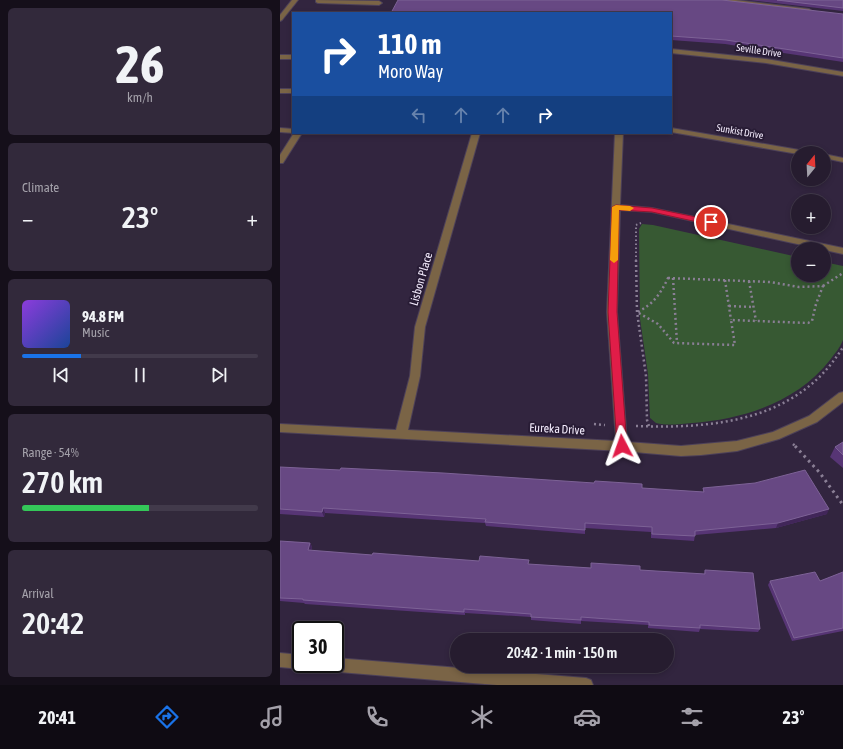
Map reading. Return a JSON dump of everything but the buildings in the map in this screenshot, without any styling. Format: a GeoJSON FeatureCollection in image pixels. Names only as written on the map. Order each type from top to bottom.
{"type":"FeatureCollection","features":[{"type":"Feature","properties":{"kind":"street"},"geometry":{"type":"LineString","coordinates":[[280,19],[296,0]]}},
{"type":"Feature","properties":{"kind":"street"},"geometry":{"type":"LineString","coordinates":[[722,0],[818,12]]}},
{"type":"Feature","properties":{"kind":"street"},"geometry":{"type":"LineString","coordinates":[[318,1],[379,4]]}},
{"type":"Feature","properties":{"kind":"street","name":"Seville Drive"},"geometry":{"type":"LineString","coordinates":[[672,50],[758,60],[843,74]]}},
{"type":"Feature","properties":{"kind":"street"},"geometry":{"type":"LineString","coordinates":[[280,57],[292,57]]}},
{"type":"Feature","properties":{"kind":"street"},"geometry":{"type":"LineString","coordinates":[[280,91],[292,91]]}},
{"type":"Feature","properties":{"kind":"street"},"geometry":{"type":"LineString","coordinates":[[280,130],[292,131]]}},
{"type":"Feature","properties":{"kind":"street","name":"Sunkist Drive"},"geometry":{"type":"LineString","coordinates":[[672,130],[791,151]]}},
{"type":"Feature","properties":{"kind":"street"},"geometry":{"type":"LineString","coordinates":[[280,161],[297,134]]}},
{"type":"Feature","properties":{"kind":"street","name":"Lisbon Place"},"geometry":{"type":"LineString","coordinates":[[401,434],[415,376],[420,327],[476,134]]}},
{"type":"Feature","properties":{"kind":"street"},"geometry":{"type":"LineString","coordinates":[[619,134],[612,312],[622,446]]}},
{"type":"Feature","properties":{"kind":"street"},"geometry":{"type":"LineString","coordinates":[[831,157],[843,160]]}},
{"type":"Feature","properties":{"kind":"street"},"geometry":{"type":"LineString","coordinates":[[616,207],[652,210],[843,251]]}},
{"type":"Feature","properties":{"kind":"street","name":"Eureka Drive"},"geometry":{"type":"LineString","coordinates":[[280,428],[622,446],[681,451],[701,450],[737,446],[756,442],[785,432],[813,419],[843,396]]}},
{"type":"Feature","properties":{"kind":"street"},"geometry":{"type":"LineString","coordinates":[[280,660],[292,661]]}},
{"type":"Feature","properties":{"kind":"street"},"geometry":{"type":"LineString","coordinates":[[344,665],[586,685]]}},
{"type":"Feature","properties":{"kind":"path"},"geometry":{"type":"LineString","coordinates":[[644,222],[636,225],[637,312],[646,376],[647,420],[649,426],[713,424],[746,417],[765,411],[787,400],[815,382],[828,368],[843,347]]}},
{"type":"Feature","properties":{"kind":"path"},"geometry":{"type":"LineString","coordinates":[[637,312],[645,309],[658,297],[668,278],[770,282],[800,288],[823,286],[843,273]]}},
{"type":"Feature","properties":{"kind":"path"},"geometry":{"type":"LineString","coordinates":[[673,278],[677,343]]}},
{"type":"Feature","properties":{"kind":"path"},"geometry":{"type":"LineString","coordinates":[[637,312],[652,320],[670,336],[674,343],[735,345],[725,280]]}},
{"type":"Feature","properties":{"kind":"path"},"geometry":{"type":"LineString","coordinates":[[749,281],[756,321]]}},
{"type":"Feature","properties":{"kind":"path"},"geometry":{"type":"LineString","coordinates":[[731,320],[808,323],[812,321],[823,286]]}},
{"type":"Feature","properties":{"kind":"path"},"geometry":{"type":"LineString","coordinates":[[730,306],[753,308]]}},
{"type":"Feature","properties":{"kind":"path"},"geometry":{"type":"LineString","coordinates":[[785,432],[798,450],[820,474],[843,505]]}},
{"type":"Feature","properties":{"kind":"green space"},"geometry":{"type":"Polygon","coordinates":[[[642,224],[653,225],[791,255],[791,282],[831,282],[831,263],[843,266],[843,340],[839,348],[817,375],[802,387],[768,406],[712,421],[674,424],[656,423],[650,418],[648,374],[640,319],[639,229],[642,224]]]}},
{"type":"Feature","properties":{"kind":"slow traffic"},"geometry":{"type":"LineString","coordinates":[[614,260],[616,207],[630,208]]}},
{"type":"Feature","properties":{"kind":"route"},"geometry":{"type":"LineString","coordinates":[[622,446],[612,312],[616,207],[652,210],[711,222]]}}]}
